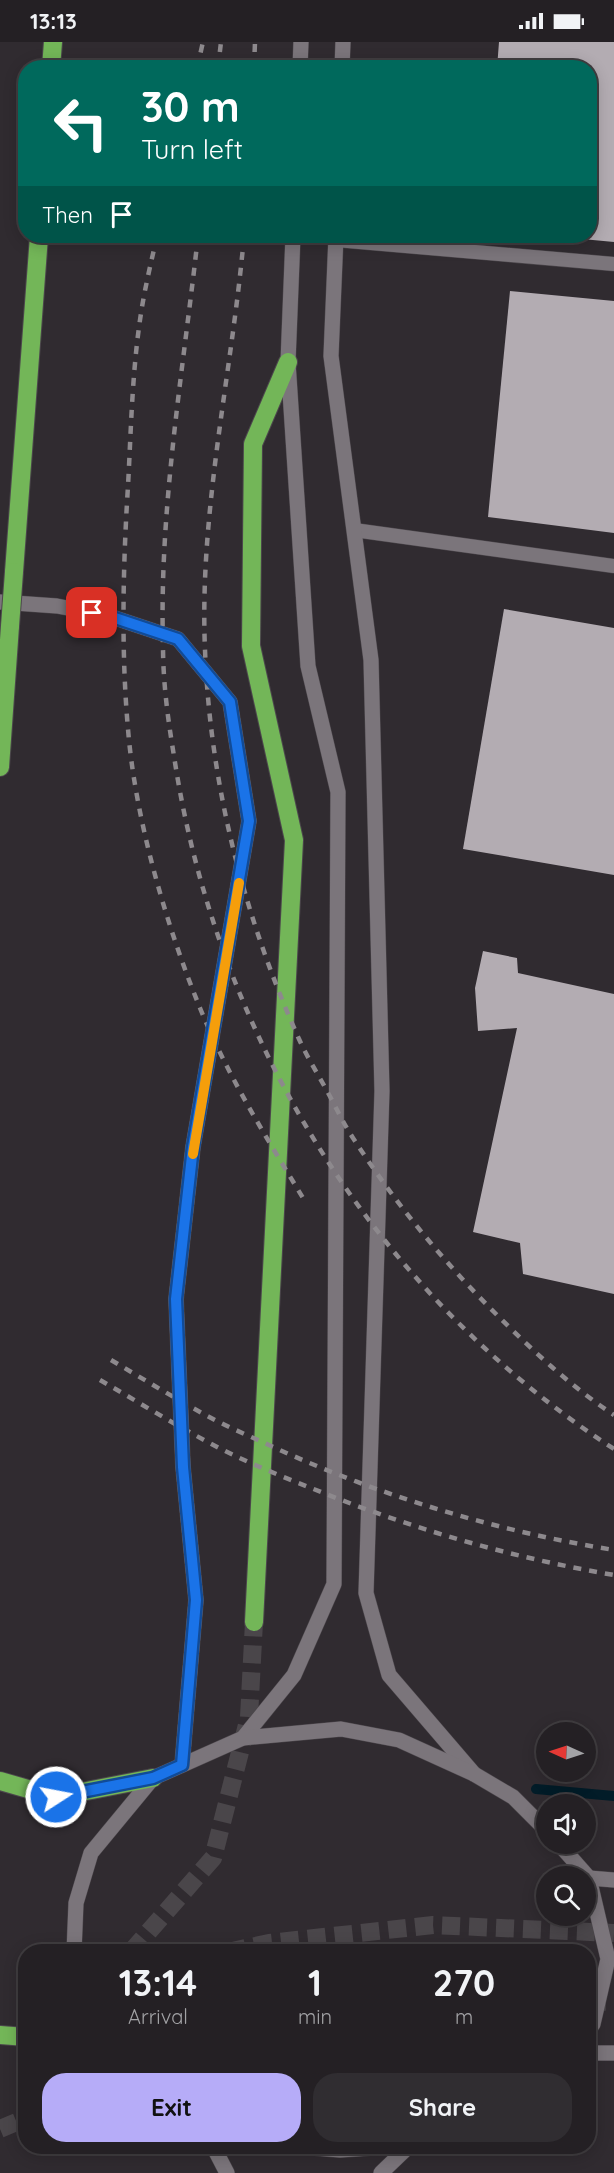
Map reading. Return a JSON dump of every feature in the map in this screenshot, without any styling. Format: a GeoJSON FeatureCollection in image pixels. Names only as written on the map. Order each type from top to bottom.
{"type":"FeatureCollection","features":[{"type":"Feature","properties":{"kind":"highway"},"geometry":{"type":"LineString","coordinates":[[52,60],[53,42]]}},
{"type":"Feature","properties":{"kind":"highway"},"geometry":{"type":"LineString","coordinates":[[0,767],[38,243]]}},
{"type":"Feature","properties":{"kind":"highway"},"geometry":{"type":"LineString","coordinates":[[254,1622],[294,840],[250,646],[253,444],[288,362]]}},
{"type":"Feature","properties":{"kind":"highway"},"geometry":{"type":"LineString","coordinates":[[0,1781],[56,1797],[153,1778]]}},
{"type":"Feature","properties":{"kind":"highway"},"geometry":{"type":"LineString","coordinates":[[0,2035],[18,2036]]}},
{"type":"Feature","properties":{"kind":"street"},"geometry":{"type":"LineString","coordinates":[[300,60],[301,42]]}},
{"type":"Feature","properties":{"kind":"street"},"geometry":{"type":"LineString","coordinates":[[342,60],[343,42]]}},
{"type":"Feature","properties":{"kind":"street"},"geometry":{"type":"LineString","coordinates":[[243,1738],[294,1675],[334,1584],[338,792],[308,666],[288,362],[293,243]]}},
{"type":"Feature","properties":{"kind":"street"},"geometry":{"type":"LineString","coordinates":[[336,243],[331,356],[370,660],[382,1091],[366,1593],[389,1675],[474,1774]]}},
{"type":"Feature","properties":{"kind":"street"},"geometry":{"type":"LineString","coordinates":[[0,602],[57,606],[109,616],[178,639],[230,702],[249,821],[193,1147],[176,1299],[183,1467],[196,1600],[182,1765]]}},
{"type":"Feature","properties":{"kind":"street"},"geometry":{"type":"LineString","coordinates":[[74,1944],[76,1903],[91,1853],[153,1778],[243,1738],[341,1729],[399,1740],[474,1774],[513,1797],[536,1820]]}},
{"type":"Feature","properties":{"kind":"street"},"geometry":{"type":"LineString","coordinates":[[568,1854],[578,1866]]}},
{"type":"Feature","properties":{"kind":"street"},"geometry":{"type":"LineString","coordinates":[[596,1879],[614,1880]]}},
{"type":"Feature","properties":{"kind":"street"},"geometry":{"type":"LineString","coordinates":[[596,1908],[608,1959],[596,2011]]}},
{"type":"Feature","properties":{"kind":"street"},"geometry":{"type":"LineString","coordinates":[[596,2053],[614,2053]]}},
{"type":"Feature","properties":{"kind":"street"},"geometry":{"type":"LineString","coordinates":[[217,2154],[227,2173]]}},
{"type":"Feature","properties":{"kind":"street"},"geometry":{"type":"LineString","coordinates":[[381,2173],[401,2154]]}},
{"type":"Feature","properties":{"kind":"lane"},"geometry":{"type":"LineString","coordinates":[[389,243],[614,264]]}},
{"type":"Feature","properties":{"kind":"lane"},"geometry":{"type":"LineString","coordinates":[[354,530],[614,566]]}},
{"type":"Feature","properties":{"kind":"building"},"geometry":{"type":"Polygon","coordinates":[[[499,42],[614,42],[614,242],[597,240],[597,60],[498,60],[499,42]]]}},
{"type":"Feature","properties":{"kind":"building"},"geometry":{"type":"Polygon","coordinates":[[[510,291],[614,301],[614,533],[488,517],[510,291]]]}},
{"type":"Feature","properties":{"kind":"building"},"geometry":{"type":"Polygon","coordinates":[[[504,609],[614,628],[614,875],[463,849],[504,609]]]}},
{"type":"Feature","properties":{"kind":"building"},"geometry":{"type":"Polygon","coordinates":[[[483,951],[517,958],[518,973],[614,994],[614,1294],[523,1274],[520,1243],[473,1232],[517,1028],[478,1031],[475,988],[483,951]]]}},
{"type":"Feature","properties":{"kind":"waterway"},"geometry":{"type":"LineString","coordinates":[[536,1789],[614,1796]]}},
{"type":"Feature","properties":{"kind":"tunnel"},"geometry":{"type":"LineString","coordinates":[[138,1944],[213,1858],[249,1717],[254,1622]]}},
{"type":"Feature","properties":{"kind":"tunnel"},"geometry":{"type":"LineString","coordinates":[[264,1944],[433,1925],[614,1933]]}},
{"type":"Feature","properties":{"kind":"tunnel"},"geometry":{"type":"LineString","coordinates":[[596,2001],[614,2002]]}},
{"type":"Feature","properties":{"kind":"tunnel"},"geometry":{"type":"LineString","coordinates":[[0,2129],[18,2121]]}},
{"type":"Feature","properties":{"kind":"railway"},"geometry":{"type":"LineString","coordinates":[[199,60],[203,42]]}},
{"type":"Feature","properties":{"kind":"railway"},"geometry":{"type":"LineString","coordinates":[[219,60],[221,42]]}},
{"type":"Feature","properties":{"kind":"railway"},"geometry":{"type":"LineString","coordinates":[[254,60],[255,42]]}},
{"type":"Feature","properties":{"kind":"railway"},"geometry":{"type":"LineString","coordinates":[[156,243],[137,341],[126,516],[124,577],[126,699],[137,798],[164,907],[200,1008],[236,1083],[306,1203]]}},
{"type":"Feature","properties":{"kind":"railway"},"geometry":{"type":"LineString","coordinates":[[197,243],[168,492],[163,595],[163,660],[174,756],[195,860],[227,961],[269,1057],[320,1149],[381,1235],[450,1315],[528,1386],[614,1449]]}},
{"type":"Feature","properties":{"kind":"railway"},"geometry":{"type":"LineString","coordinates":[[243,243],[212,494],[204,598],[208,700],[214,750],[222,800],[246,898],[279,993],[302,1046],[349,1132],[384,1184],[455,1271],[494,1312],[551,1366],[614,1415]]}},
{"type":"Feature","properties":{"kind":"railway"},"geometry":{"type":"LineString","coordinates":[[111,1360],[220,1423],[354,1481],[482,1522],[614,1550]]}},
{"type":"Feature","properties":{"kind":"railway"},"geometry":{"type":"LineString","coordinates":[[100,1380],[220,1449],[280,1476],[361,1507],[504,1552],[614,1575]]}},
{"type":"Feature","properties":{"kind":"slow traffic"},"geometry":{"type":"LineString","coordinates":[[193,1154],[239,883]]}},
{"type":"Feature","properties":{"kind":"route"},"geometry":{"type":"LineString","coordinates":[[56,1797],[153,1778],[182,1765],[196,1600],[183,1467],[176,1299],[193,1147],[249,821],[230,702],[178,639],[109,616],[92,613]]}}]}
